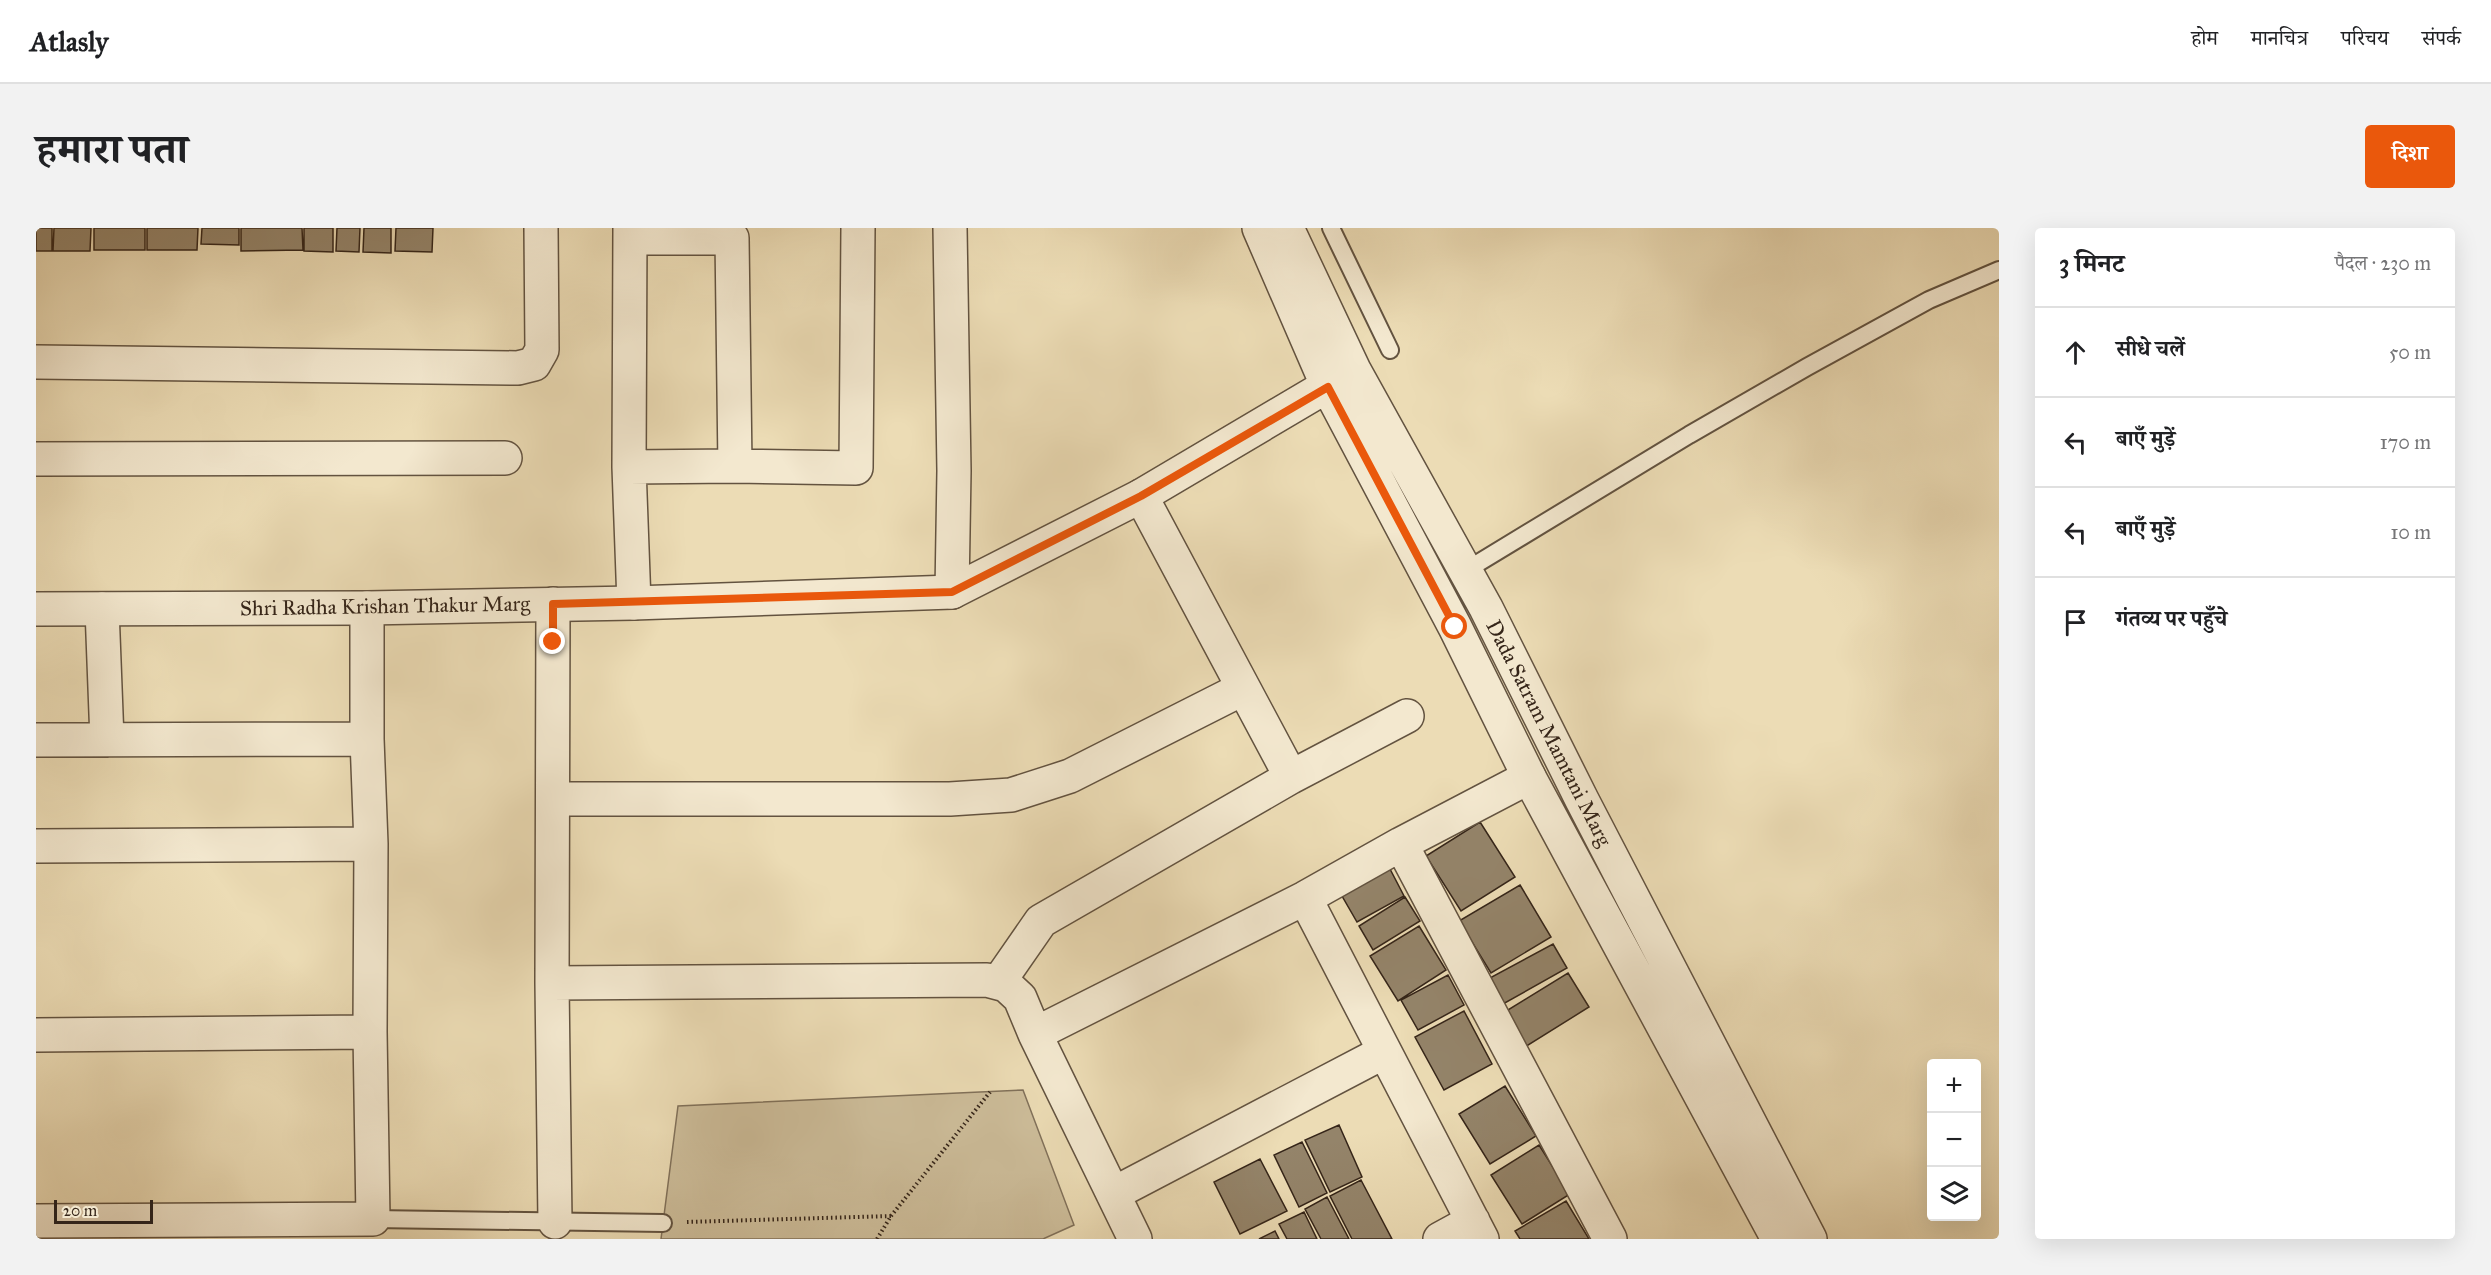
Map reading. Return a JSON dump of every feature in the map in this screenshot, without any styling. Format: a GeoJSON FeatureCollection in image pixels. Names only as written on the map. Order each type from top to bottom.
{"type":"FeatureCollection","features":[{"type":"Feature","properties":{"kind":"street"},"geometry":{"type":"LineString","coordinates":[[36,362],[518,368],[534,364],[542,350],[541,228]]}},
{"type":"Feature","properties":{"kind":"street"},"geometry":{"type":"LineString","coordinates":[[629,467],[856,468],[858,228]]}},
{"type":"Feature","properties":{"kind":"street"},"geometry":{"type":"LineString","coordinates":[[950,228],[954,471],[952,592]]}},
{"type":"Feature","properties":{"kind":"street","name":"Dada Satram Mamtani Marg"},"geometry":{"type":"LineString","coordinates":[[1259,228],[1341,378],[1465,571],[1486,608],[1582,800],[1810,1239]]}},
{"type":"Feature","properties":{"kind":"street","name":"Dada Satram Mamtani Marg"},"geometry":{"type":"LineString","coordinates":[[1287,228],[1341,378],[1449,616],[1529,777],[1778,1239]]}},
{"type":"Feature","properties":{"kind":"street"},"geometry":{"type":"LineString","coordinates":[[634,603],[629,467],[631,233],[732,238],[735,466]]}},
{"type":"Feature","properties":{"kind":"street","name":"Shri Radha Krishan Thakur Marg"},"geometry":{"type":"LineString","coordinates":[[36,609],[367,608],[634,603],[952,592],[1141,496],[1341,378]]}},
{"type":"Feature","properties":{"kind":"street"},"geometry":{"type":"LineString","coordinates":[[36,459],[505,458]]}},
{"type":"Feature","properties":{"kind":"street"},"geometry":{"type":"LineString","coordinates":[[1141,496],[1291,777]]}},
{"type":"Feature","properties":{"kind":"street"},"geometry":{"type":"LineString","coordinates":[[553,604],[552,983],[555,1222]]}},
{"type":"Feature","properties":{"kind":"street"},"geometry":{"type":"LineString","coordinates":[[36,1221],[373,1219],[367,608]]}},
{"type":"Feature","properties":{"kind":"street"},"geometry":{"type":"LineString","coordinates":[[102,609],[107,740]]}},
{"type":"Feature","properties":{"kind":"street"},"geometry":{"type":"LineString","coordinates":[[553,800],[950,799],[1011,795],[1070,776],[1242,688]]}},
{"type":"Feature","properties":{"kind":"street"},"geometry":{"type":"LineString","coordinates":[[998,983],[1041,921],[1291,777],[1407,716]]}},
{"type":"Feature","properties":{"kind":"street"},"geometry":{"type":"LineString","coordinates":[[36,740],[367,739]]}},
{"type":"Feature","properties":{"kind":"street"},"geometry":{"type":"LineString","coordinates":[[1035,1034],[1305,898],[1401,844],[1529,777]]}},
{"type":"Feature","properties":{"kind":"street"},"geometry":{"type":"LineString","coordinates":[[36,846],[371,844]]}},
{"type":"Feature","properties":{"kind":"street"},"geometry":{"type":"LineString","coordinates":[[1401,844],[1610,1239]]}},
{"type":"Feature","properties":{"kind":"street"},"geometry":{"type":"LineString","coordinates":[[1305,898],[1478,1230],[1440,1239]]}},
{"type":"Feature","properties":{"kind":"street"},"geometry":{"type":"LineString","coordinates":[[552,983],[987,980],[1005,985],[1020,998],[1035,1034],[1135,1239]]}},
{"type":"Feature","properties":{"kind":"street"},"geometry":{"type":"LineString","coordinates":[[36,1035],[370,1032]]}},
{"type":"Feature","properties":{"kind":"street"},"geometry":{"type":"LineString","coordinates":[[1113,1194],[1384,1052]]}},
{"type":"Feature","properties":{"kind":"lane"},"geometry":{"type":"LineString","coordinates":[[1331,228],[1390,350]]}},
{"type":"Feature","properties":{"kind":"lane"},"geometry":{"type":"LineString","coordinates":[[1465,571],[1689,435],[1807,368],[1929,300],[1999,270]]}},
{"type":"Feature","properties":{"kind":"lane"},"geometry":{"type":"LineString","coordinates":[[373,1219],[663,1223]]}},
{"type":"Feature","properties":{"kind":"path"},"geometry":{"type":"LineString","coordinates":[[878,1239],[891,1216],[990,1092]]}},
{"type":"Feature","properties":{"kind":"path"},"geometry":{"type":"LineString","coordinates":[[663,1223],[891,1216]]}},
{"type":"Feature","properties":{"kind":"shaded area"},"geometry":{"type":"Polygon","coordinates":[[[1023,1090],[1074,1225],[1043,1239],[661,1239],[678,1106],[1023,1090]]]}},
{"type":"Feature","properties":{"kind":"building"},"geometry":{"type":"Polygon","coordinates":[[[36,228],[52,228],[52,251],[36,251],[36,228]]]}},
{"type":"Feature","properties":{"kind":"building"},"geometry":{"type":"Polygon","coordinates":[[[54,228],[91,228],[90,251],[53,251],[54,228]]]}},
{"type":"Feature","properties":{"kind":"building"},"geometry":{"type":"Polygon","coordinates":[[[94,228],[145,228],[145,250],[94,250],[94,228]]]}},
{"type":"Feature","properties":{"kind":"building"},"geometry":{"type":"Polygon","coordinates":[[[147,228],[198,228],[197,250],[147,250],[147,228]]]}},
{"type":"Feature","properties":{"kind":"building"},"geometry":{"type":"Polygon","coordinates":[[[202,228],[239,228],[239,245],[201,244],[202,228]]]}},
{"type":"Feature","properties":{"kind":"building"},"geometry":{"type":"Polygon","coordinates":[[[241,228],[302,228],[303,250],[241,251],[241,228]]]}},
{"type":"Feature","properties":{"kind":"building"},"geometry":{"type":"Polygon","coordinates":[[[304,228],[333,228],[333,252],[304,251],[304,228]]]}},
{"type":"Feature","properties":{"kind":"building"},"geometry":{"type":"Polygon","coordinates":[[[337,228],[360,228],[359,252],[336,251],[337,228]]]}},
{"type":"Feature","properties":{"kind":"building"},"geometry":{"type":"Polygon","coordinates":[[[364,228],[391,228],[391,253],[363,252],[364,228]]]}},
{"type":"Feature","properties":{"kind":"building"},"geometry":{"type":"Polygon","coordinates":[[[396,228],[433,228],[432,252],[395,251],[396,228]]]}},
{"type":"Feature","properties":{"kind":"building"},"geometry":{"type":"Polygon","coordinates":[[[1480,822],[1515,877],[1461,911],[1426,856],[1480,822]]]}},
{"type":"Feature","properties":{"kind":"building"},"geometry":{"type":"Polygon","coordinates":[[[1390,869],[1404,896],[1357,922],[1342,896],[1390,869]]]}},
{"type":"Feature","properties":{"kind":"building"},"geometry":{"type":"Polygon","coordinates":[[[1520,885],[1551,937],[1491,973],[1459,921],[1520,885]]]}},
{"type":"Feature","properties":{"kind":"building"},"geometry":{"type":"Polygon","coordinates":[[[1405,897],[1420,921],[1373,950],[1359,926],[1405,897]]]}},
{"type":"Feature","properties":{"kind":"building"},"geometry":{"type":"Polygon","coordinates":[[[1419,926],[1446,970],[1398,1001],[1370,956],[1419,926]]]}},
{"type":"Feature","properties":{"kind":"building"},"geometry":{"type":"Polygon","coordinates":[[[1553,944],[1567,968],[1503,1004],[1488,979],[1553,944]]]}},
{"type":"Feature","properties":{"kind":"building"},"geometry":{"type":"Polygon","coordinates":[[[1568,973],[1589,1007],[1525,1047],[1503,1013],[1568,973]]]}},
{"type":"Feature","properties":{"kind":"building"},"geometry":{"type":"Polygon","coordinates":[[[1448,975],[1464,1005],[1418,1030],[1401,1000],[1448,975]]]}},
{"type":"Feature","properties":{"kind":"building"},"geometry":{"type":"Polygon","coordinates":[[[1464,1011],[1492,1064],[1444,1090],[1415,1037],[1464,1011]]]}},
{"type":"Feature","properties":{"kind":"building"},"geometry":{"type":"Polygon","coordinates":[[[1505,1086],[1536,1136],[1490,1164],[1459,1114],[1505,1086]]]}},
{"type":"Feature","properties":{"kind":"building"},"geometry":{"type":"Polygon","coordinates":[[[1339,1125],[1362,1177],[1330,1192],[1305,1140],[1339,1125]]]}},
{"type":"Feature","properties":{"kind":"building"},"geometry":{"type":"Polygon","coordinates":[[[1302,1142],[1327,1193],[1299,1207],[1274,1155],[1302,1142]]]}},
{"type":"Feature","properties":{"kind":"building"},"geometry":{"type":"Polygon","coordinates":[[[1539,1145],[1570,1194],[1522,1224],[1491,1175],[1539,1145]]]}},
{"type":"Feature","properties":{"kind":"building"},"geometry":{"type":"Polygon","coordinates":[[[1260,1159],[1287,1211],[1240,1234],[1214,1182],[1260,1159]]]}},
{"type":"Feature","properties":{"kind":"building"},"geometry":{"type":"Polygon","coordinates":[[[1361,1180],[1392,1239],[1352,1239],[1330,1196],[1361,1180]]]}},
{"type":"Feature","properties":{"kind":"building"},"geometry":{"type":"Polygon","coordinates":[[[1327,1197],[1349,1239],[1321,1239],[1305,1209],[1327,1197]]]}},
{"type":"Feature","properties":{"kind":"building"},"geometry":{"type":"Polygon","coordinates":[[[1566,1201],[1589,1239],[1520,1239],[1515,1231],[1566,1201]]]}},
{"type":"Feature","properties":{"kind":"building"},"geometry":{"type":"Polygon","coordinates":[[[1304,1212],[1317,1239],[1287,1239],[1279,1224],[1304,1212]]]}},
{"type":"Feature","properties":{"kind":"building"},"geometry":{"type":"Polygon","coordinates":[[[1275,1231],[1279,1239],[1259,1239],[1275,1231]]]}},
{"type":"Feature","properties":{"kind":"route"},"geometry":{"type":"LineString","coordinates":[[553,642],[553,604],[952,592],[1141,496],[1328,387],[1455,627]]}}]}
